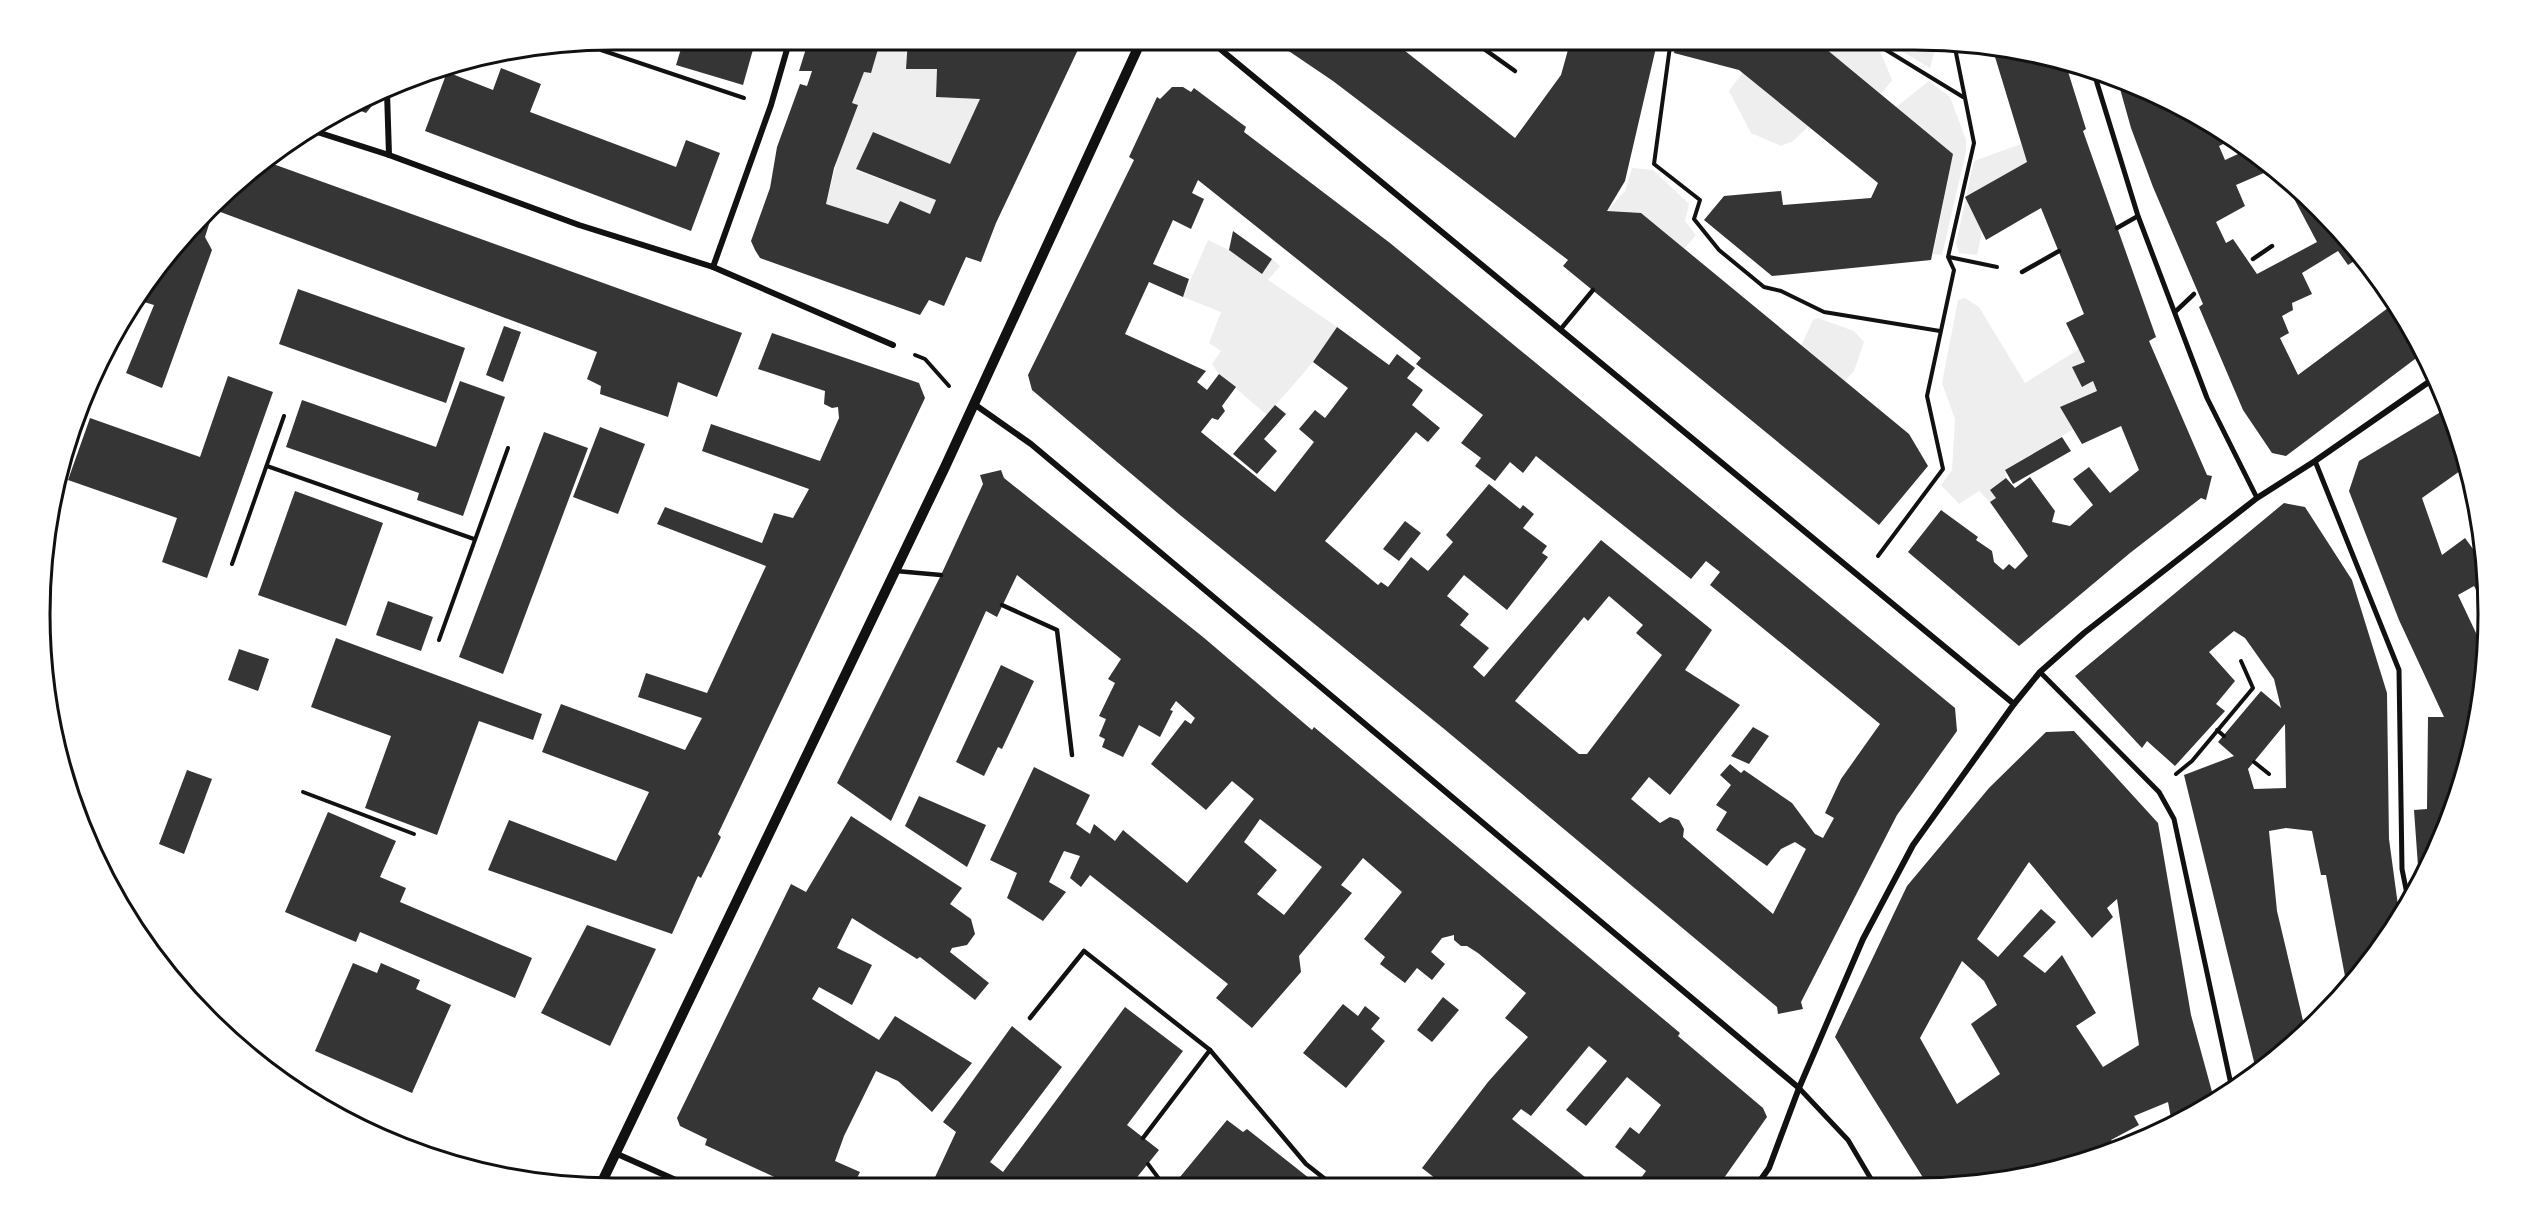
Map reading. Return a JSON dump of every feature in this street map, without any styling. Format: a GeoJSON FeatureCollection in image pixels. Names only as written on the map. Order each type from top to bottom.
{"type":"FeatureCollection","features":[{"type":"Feature","properties":{"kind":"street"},"geometry":{"type":"LineString","coordinates":[[713,267],[771,105],[787,50]]}},
{"type":"Feature","properties":{"kind":"street"},"geometry":{"type":"LineString","coordinates":[[604,1178],[974,404],[1137,50]]}},
{"type":"Feature","properties":{"kind":"street"},"geometry":{"type":"LineString","coordinates":[[1221,50],[2014,704]]}},
{"type":"Feature","properties":{"kind":"street"},"geometry":{"type":"LineString","coordinates":[[2096,79],[2138,216],[2207,398],[2257,498]]}},
{"type":"Feature","properties":{"kind":"street"},"geometry":{"type":"LineString","coordinates":[[387,97],[389,155]]}},
{"type":"Feature","properties":{"kind":"street"},"geometry":{"type":"LineString","coordinates":[[320,133],[389,155],[579,225],[713,267],[893,345]]}},
{"type":"Feature","properties":{"kind":"street"},"geometry":{"type":"LineString","coordinates":[[1762,1178],[1768,1168],[1799,1088],[1863,939],[1913,845],[2014,704],[2040,672],[2084,633],[2257,498],[2316,461],[2429,382]]}},
{"type":"Feature","properties":{"kind":"street"},"geometry":{"type":"LineString","coordinates":[[974,404],[1031,444],[1799,1088],[1848,1140],[1870,1178]]}},
{"type":"Feature","properties":{"kind":"street"},"geometry":{"type":"LineString","coordinates":[[2316,461],[2398,670],[2402,869],[2406,890]]}},
{"type":"Feature","properties":{"kind":"street"},"geometry":{"type":"LineString","coordinates":[[2040,672],[2157,789],[2174,819],[2230,1081]]}},
{"type":"Feature","properties":{"kind":"street"},"geometry":{"type":"LineString","coordinates":[[615,1153],[671,1178]]}},
{"type":"Feature","properties":{"kind":"lane"},"geometry":{"type":"LineString","coordinates":[[1486,50],[1515,70]]}},
{"type":"Feature","properties":{"kind":"lane"},"geometry":{"type":"LineString","coordinates":[[2117,228],[2138,216]]}},
{"type":"Feature","properties":{"kind":"lane"},"geometry":{"type":"LineString","coordinates":[[2253,259],[2272,246]]}},
{"type":"Feature","properties":{"kind":"lane"},"geometry":{"type":"LineString","coordinates":[[2022,272],[2059,251]]}},
{"type":"Feature","properties":{"kind":"lane"},"geometry":{"type":"LineString","coordinates":[[1560,330],[1593,290]]}},
{"type":"Feature","properties":{"kind":"lane"},"geometry":{"type":"LineString","coordinates":[[2175,312],[2194,294]]}},
{"type":"Feature","properties":{"kind":"lane"},"geometry":{"type":"LineString","coordinates":[[895,571],[941,575]]}},
{"type":"Feature","properties":{"kind":"lane"},"geometry":{"type":"LineString","coordinates":[[1002,605],[1057,630],[1072,755]]}},
{"type":"Feature","properties":{"kind":"lane"},"geometry":{"type":"LineString","coordinates":[[1030,1018],[1084,951],[1210,1050],[1306,1164],[1324,1178]]}},
{"type":"Feature","properties":{"kind":"lane"},"geometry":{"type":"LineString","coordinates":[[1143,1138],[1210,1050]]}},
{"type":"Feature","properties":{"kind":"path"},"geometry":{"type":"LineString","coordinates":[[602,50],[721,93]]}},
{"type":"Feature","properties":{"kind":"path"},"geometry":{"type":"LineString","coordinates":[[1670,50],[1654,164],[1700,200],[1694,219],[1719,250],[1764,287],[1781,291],[1824,312],[1940,331]]}},
{"type":"Feature","properties":{"kind":"path"},"geometry":{"type":"LineString","coordinates":[[1886,50],[1964,98]]}},
{"type":"Feature","properties":{"kind":"path"},"geometry":{"type":"LineString","coordinates":[[1862,578],[1943,469],[1927,396],[1954,270],[1948,257],[1974,143],[1956,51]]}},
{"type":"Feature","properties":{"kind":"path"},"geometry":{"type":"LineString","coordinates":[[1948,257],[2022,272]]}},
{"type":"Feature","properties":{"kind":"path"},"geometry":{"type":"LineString","coordinates":[[893,345],[925,359],[954,391],[974,404]]}},
{"type":"Feature","properties":{"kind":"path"},"geometry":{"type":"LineString","coordinates":[[232,564],[284,416]]}},
{"type":"Feature","properties":{"kind":"path"},"geometry":{"type":"LineString","coordinates":[[439,640],[508,448]]}},
{"type":"Feature","properties":{"kind":"path"},"geometry":{"type":"LineString","coordinates":[[267,466],[474,539]]}},
{"type":"Feature","properties":{"kind":"path"},"geometry":{"type":"LineString","coordinates":[[2157,789],[2192,761],[2253,688],[2241,661]]}},
{"type":"Feature","properties":{"kind":"path"},"geometry":{"type":"LineString","coordinates":[[2217,730],[2224,736]]}},
{"type":"Feature","properties":{"kind":"path"},"geometry":{"type":"LineString","coordinates":[[2254,762],[2269,774]]}},
{"type":"Feature","properties":{"kind":"path"},"geometry":{"type":"LineString","coordinates":[[303,792],[414,834]]}},
{"type":"Feature","properties":{"kind":"path"},"geometry":{"type":"LineString","coordinates":[[1148,1164],[1158,1178]]}},
{"type":"Feature","properties":{"kind":"shaded area"},"geometry":{"type":"Polygon","coordinates":[[[878,50],[907,50],[906,69],[937,69],[936,97],[980,99],[950,164],[873,132],[856,170],[936,200],[930,214],[900,201],[888,224],[826,204],[852,103],[864,72],[871,73],[878,50]]]}},
{"type":"Feature","properties":{"kind":"shaded area"},"geometry":{"type":"Polygon","coordinates":[[[1827,50],[1880,51],[1892,80],[1881,94],[1827,50]]]}},
{"type":"Feature","properties":{"kind":"shaded area"},"geometry":{"type":"Polygon","coordinates":[[[1900,50],[1935,51],[1930,68],[1900,50]]]}},
{"type":"Feature","properties":{"kind":"shaded area"},"geometry":{"type":"Polygon","coordinates":[[[1743,72],[1809,126],[1793,141],[1781,146],[1751,133],[1729,91],[1743,72]]]}},
{"type":"Feature","properties":{"kind":"shaded area"},"geometry":{"type":"Polygon","coordinates":[[[1929,81],[1950,97],[1966,140],[1966,152],[1942,255],[1933,254],[1953,154],[1896,107],[1929,81]]]}},
{"type":"Feature","properties":{"kind":"shaded area"},"geometry":{"type":"Polygon","coordinates":[[[2021,144],[2027,162],[1982,232],[1977,255],[1959,253],[1956,243],[1974,161],[2021,144]]]}},
{"type":"Feature","properties":{"kind":"shaded area"},"geometry":{"type":"Polygon","coordinates":[[[1632,168],[1653,170],[1689,204],[1685,221],[1696,235],[1684,249],[1607,211],[1625,191],[1632,168]]]}},
{"type":"Feature","properties":{"kind":"shaded area"},"geometry":{"type":"Polygon","coordinates":[[[1208,240],[1229,250],[1262,273],[1272,259],[1280,266],[1268,280],[1337,327],[1313,362],[1267,415],[1219,374],[1212,364],[1221,351],[1209,343],[1221,312],[1183,297],[1208,240]]]}},
{"type":"Feature","properties":{"kind":"shaded area"},"geometry":{"type":"Polygon","coordinates":[[[1965,298],[1979,307],[2025,383],[2079,349],[2085,362],[2072,367],[2082,386],[2093,381],[2097,391],[2061,407],[2074,429],[2005,470],[2006,478],[1990,490],[1996,498],[1990,502],[1979,491],[1959,504],[1941,485],[1952,470],[1955,419],[1942,383],[1958,300],[1965,298]]]}},
{"type":"Feature","properties":{"kind":"shaded area"},"geometry":{"type":"Polygon","coordinates":[[[1818,318],[1854,331],[1864,342],[1854,371],[1844,382],[1801,346],[1813,320],[1818,318]]]}},
{"type":"Feature","properties":{"kind":"building"},"geometry":{"type":"Polygon","coordinates":[[[681,50],[753,50],[743,85],[676,65],[681,50]]]}},
{"type":"Feature","properties":{"kind":"building"},"geometry":{"type":"Polygon","coordinates":[[[806,50],[878,50],[871,73],[864,72],[852,103],[858,105],[834,168],[826,204],[888,224],[900,201],[930,214],[936,200],[856,169],[873,132],[950,164],[980,99],[936,97],[937,69],[906,69],[907,50],[1078,50],[996,223],[981,262],[966,257],[944,306],[929,300],[920,315],[760,258],[755,250],[751,241],[770,188],[777,147],[800,84],[807,86],[812,71],[799,71],[806,50]]]}},
{"type":"Feature","properties":{"kind":"building"},"geometry":{"type":"Polygon","coordinates":[[[1287,50],[1404,50],[1515,138],[1561,75],[1568,50],[1655,50],[1625,181],[1607,211],[1641,213],[1909,434],[1928,466],[1879,525],[1563,266],[1568,260],[1333,81],[1287,50]]]}},
{"type":"Feature","properties":{"kind":"building"},"geometry":{"type":"Polygon","coordinates":[[[1675,50],[1827,50],[1953,154],[1931,260],[1772,276],[1704,220],[1724,196],[1781,191],[1783,205],[1871,198],[1878,183],[1739,70],[1674,53],[1675,50]]]}},
{"type":"Feature","properties":{"kind":"building"},"geometry":{"type":"Polygon","coordinates":[[[1994,55],[2068,71],[2086,129],[2083,131],[2156,337],[2149,341],[2207,475],[2212,476],[2206,500],[2201,498],[2130,553],[2019,646],[1908,552],[1941,510],[1978,537],[1976,540],[1992,551],[1994,562],[2003,570],[2009,564],[2015,569],[2028,556],[1990,502],[1996,498],[1990,490],[2006,478],[2015,488],[2030,477],[2055,511],[2052,522],[2070,526],[2093,505],[2073,479],[2089,467],[2110,493],[2139,470],[2121,426],[2082,444],[2060,407],[2097,391],[2093,381],[2082,387],[2072,367],[2085,362],[2066,323],[2084,314],[2041,208],[1986,240],[1965,197],[2027,162],[1994,55]]]}},
{"type":"Feature","properties":{"kind":"building"},"geometry":{"type":"Polygon","coordinates":[[[501,68],[541,84],[530,112],[676,167],[686,140],[720,153],[691,231],[425,131],[446,75],[451,74],[493,90],[501,68]]]}},
{"type":"Feature","properties":{"kind":"building"},"geometry":{"type":"Polygon","coordinates":[[[1172,87],[1183,87],[1191,92],[1194,88],[1246,127],[1244,132],[1390,243],[1955,708],[1957,731],[1897,815],[1801,1002],[1803,1009],[1778,1014],[1777,1007],[1443,728],[1180,515],[1032,390],[1028,375],[1134,160],[1129,157],[1157,97],[1160,99],[1172,87]],[[1198,180],[1192,193],[1204,199],[1191,229],[1173,220],[1153,264],[1189,279],[1183,297],[1149,282],[1125,334],[1206,371],[1197,382],[1207,390],[1219,374],[1236,387],[1222,406],[1225,411],[1218,420],[1212,418],[1201,432],[1275,492],[1314,442],[1299,429],[1315,410],[1325,418],[1348,388],[1313,362],[1337,327],[1389,365],[1397,354],[1415,368],[1407,378],[1423,390],[1412,405],[1440,428],[1428,442],[1416,432],[1325,541],[1378,585],[1381,582],[1388,587],[1411,557],[1428,571],[1453,542],[1446,535],[1489,484],[1520,509],[1523,505],[1534,514],[1523,528],[1547,546],[1542,553],[1548,557],[1507,610],[1464,575],[1447,596],[1469,614],[1460,625],[1489,648],[1473,667],[1484,677],[1601,540],[1712,630],[1685,670],[1740,705],[1670,795],[1649,777],[1631,799],[1660,823],[1670,817],[1679,820],[1684,829],[1683,837],[1773,914],[1806,849],[1795,842],[1781,849],[1767,866],[1716,830],[1727,812],[1716,805],[1731,785],[1720,775],[1730,764],[1741,773],[1744,770],[1792,803],[1815,834],[1823,838],[1834,818],[1825,813],[1841,779],[1880,724],[1710,585],[1720,572],[1706,561],[1691,579],[1536,456],[1523,473],[1510,462],[1495,481],[1475,466],[1481,458],[1461,443],[1483,415],[1416,364],[1421,358],[1198,180]],[[1609,596],[1588,621],[1584,617],[1515,701],[1579,754],[1587,754],[1662,655],[1636,633],[1643,625],[1609,596]]]}},
{"type":"Feature","properties":{"kind":"building"},"geometry":{"type":"Polygon","coordinates":[[[2120,88],[2164,108],[2225,143],[2219,146],[2225,160],[2240,153],[2265,172],[2236,185],[2245,206],[2216,222],[2226,243],[2233,239],[2257,274],[2317,242],[2293,196],[2354,261],[2348,265],[2338,251],[2302,273],[2312,294],[2292,303],[2293,310],[2282,316],[2289,333],[2280,338],[2298,375],[2388,308],[2417,358],[2286,456],[2272,453],[2243,410],[2199,307],[2203,304],[2153,187],[2131,128],[2120,88]]]}},
{"type":"Feature","properties":{"kind":"building"},"geometry":{"type":"Polygon","coordinates":[[[374,103],[366,113],[359,110],[374,103]]]}},
{"type":"Feature","properties":{"kind":"building"},"geometry":{"type":"Polygon","coordinates":[[[273,164],[742,333],[717,397],[678,382],[668,417],[600,394],[601,386],[587,379],[597,352],[219,211],[273,164]]]}},
{"type":"Feature","properties":{"kind":"building"},"geometry":{"type":"Polygon","coordinates":[[[210,220],[205,237],[212,250],[162,388],[126,373],[154,305],[144,302],[166,270],[210,220]]]}},
{"type":"Feature","properties":{"kind":"building"},"geometry":{"type":"Polygon","coordinates":[[[1233,231],[1272,259],[1262,274],[1229,250],[1233,231]]]}},
{"type":"Feature","properties":{"kind":"building"},"geometry":{"type":"Polygon","coordinates":[[[298,289],[465,348],[446,403],[279,344],[298,289]]]}},
{"type":"Feature","properties":{"kind":"building"},"geometry":{"type":"Polygon","coordinates":[[[504,326],[521,332],[503,382],[486,375],[504,326]]]}},
{"type":"Feature","properties":{"kind":"building"},"geometry":{"type":"Polygon","coordinates":[[[772,333],[919,383],[925,398],[718,834],[721,837],[701,878],[698,876],[672,934],[488,870],[509,820],[616,861],[649,792],[542,752],[561,704],[685,750],[702,718],[638,697],[646,673],[707,693],[766,566],[657,524],[665,507],[762,543],[774,513],[793,518],[809,489],[702,451],[711,424],[820,461],[839,418],[838,407],[832,408],[824,404],[825,391],[758,369],[772,333]]]}},
{"type":"Feature","properties":{"kind":"building"},"geometry":{"type":"Polygon","coordinates":[[[228,376],[273,392],[207,578],[162,562],[177,518],[68,480],[90,418],[200,457],[228,376]]]}},
{"type":"Feature","properties":{"kind":"building"},"geometry":{"type":"Polygon","coordinates":[[[460,381],[505,397],[463,516],[417,500],[419,493],[286,447],[302,400],[436,447],[460,381]]]}},
{"type":"Feature","properties":{"kind":"building"},"geometry":{"type":"Polygon","coordinates":[[[1275,405],[1286,414],[1264,439],[1277,451],[1257,474],[1233,454],[1275,405]]]}},
{"type":"Feature","properties":{"kind":"building"},"geometry":{"type":"Polygon","coordinates":[[[2441,412],[2460,471],[2422,498],[2442,555],[2465,538],[2475,552],[2477,592],[2474,586],[2458,595],[2477,636],[2474,688],[2468,724],[2449,795],[2418,868],[2414,810],[2427,809],[2428,717],[2444,717],[2399,620],[2349,491],[2359,461],[2441,412]]]}},
{"type":"Feature","properties":{"kind":"building"},"geometry":{"type":"Polygon","coordinates":[[[600,427],[645,444],[618,514],[573,497],[600,427]]]}},
{"type":"Feature","properties":{"kind":"building"},"geometry":{"type":"Polygon","coordinates":[[[544,432],[588,448],[503,674],[459,657],[544,432]]]}},
{"type":"Feature","properties":{"kind":"building"},"geometry":{"type":"Polygon","coordinates":[[[2062,437],[2071,451],[2013,484],[2005,470],[2062,437]]]}},
{"type":"Feature","properties":{"kind":"building"},"geometry":{"type":"Polygon","coordinates":[[[1001,470],[1004,478],[1203,637],[1312,730],[1314,727],[1680,1033],[1678,1036],[1763,1108],[1767,1117],[1724,1178],[1641,1178],[1646,1171],[1615,1147],[1630,1127],[1639,1134],[1661,1105],[1627,1077],[1586,1126],[1566,1110],[1607,1061],[1589,1046],[1531,1116],[1521,1109],[1512,1119],[1586,1178],[1435,1178],[1422,1168],[1488,1082],[1528,1037],[1505,1018],[1526,993],[1478,953],[1467,946],[1461,946],[1454,940],[1454,935],[1442,938],[1431,952],[1445,964],[1432,980],[1417,968],[1405,983],[1380,964],[1385,957],[1364,939],[1402,892],[1363,858],[1341,885],[1352,893],[1299,956],[1301,972],[1252,1028],[1216,998],[1228,984],[1090,875],[1081,887],[1070,878],[1080,856],[1064,851],[1049,882],[1066,892],[1043,921],[1007,898],[1017,873],[990,860],[1034,767],[1090,795],[1076,824],[1090,834],[1094,824],[1115,841],[1123,830],[1187,883],[1254,799],[1232,781],[1206,810],[1151,764],[1185,720],[1191,724],[1195,718],[1176,701],[1170,710],[1173,711],[1160,737],[1139,725],[1123,757],[1102,747],[1105,739],[1099,736],[1106,719],[1099,716],[1115,683],[1108,679],[1121,659],[1017,575],[997,617],[986,611],[891,821],[837,783],[941,575],[983,484],[980,475],[1001,470]],[[1260,819],[1244,842],[1277,870],[1257,894],[1284,915],[1322,867],[1260,819]]]}},
{"type":"Feature","properties":{"kind":"building"},"geometry":{"type":"Polygon","coordinates":[[[295,491],[383,523],[346,626],[258,595],[295,491]]]}},
{"type":"Feature","properties":{"kind":"building"},"geometry":{"type":"Polygon","coordinates":[[[2284,503],[2305,507],[2352,580],[2387,693],[2389,839],[2398,904],[2362,958],[2345,978],[2326,875],[2321,875],[2312,831],[2286,828],[2269,831],[2277,911],[2303,1022],[2255,1064],[2184,775],[2234,756],[2218,742],[2261,691],[2281,708],[2274,679],[2245,638],[2234,631],[2209,652],[2235,681],[2216,704],[2225,711],[2175,766],[2147,741],[2142,748],[2075,676],[2284,503]],[[2285,724],[2248,769],[2254,789],[2286,788],[2285,724]]]}},
{"type":"Feature","properties":{"kind":"building"},"geometry":{"type":"Polygon","coordinates":[[[1405,521],[1421,533],[1399,561],[1383,549],[1405,521]]]}},
{"type":"Feature","properties":{"kind":"building"},"geometry":{"type":"Polygon","coordinates":[[[388,601],[433,617],[421,651],[376,635],[388,601]]]}},
{"type":"Feature","properties":{"kind":"building"},"geometry":{"type":"Polygon","coordinates":[[[336,638],[542,714],[533,740],[479,721],[437,835],[365,808],[391,736],[311,707],[336,638]]]}},
{"type":"Feature","properties":{"kind":"building"},"geometry":{"type":"Polygon","coordinates":[[[239,649],[269,659],[258,691],[228,680],[239,649]]]}},
{"type":"Feature","properties":{"kind":"building"},"geometry":{"type":"Polygon","coordinates":[[[1001,665],[1034,681],[1002,749],[998,747],[984,776],[956,762],[1001,665]]]}},
{"type":"Feature","properties":{"kind":"building"},"geometry":{"type":"Polygon","coordinates":[[[1753,727],[1769,736],[1749,764],[1731,756],[1753,727]]]}},
{"type":"Feature","properties":{"kind":"building"},"geometry":{"type":"Polygon","coordinates":[[[2074,731],[2158,823],[2191,1015],[2212,1093],[2171,1116],[2168,1102],[2134,1116],[2139,1125],[2111,1140],[2113,1142],[2095,1149],[2024,1168],[1988,1174],[1923,1178],[1835,1037],[1907,886],[1989,788],[2046,732],[2074,731]],[[2029,862],[1977,939],[1998,957],[2041,909],[2056,922],[2023,956],[2045,973],[2062,955],[2096,1013],[2076,1026],[2103,1067],[2139,1045],[2117,899],[2107,908],[2113,917],[2092,938],[2029,862]],[[1962,961],[1920,1038],[1957,1104],[2000,1074],[1971,1024],[1997,1005],[1984,981],[1962,961]]]}},
{"type":"Feature","properties":{"kind":"building"},"geometry":{"type":"Polygon","coordinates":[[[187,770],[212,779],[184,854],[159,844],[187,770]]]}},
{"type":"Feature","properties":{"kind":"building"},"geometry":{"type":"Polygon","coordinates":[[[919,796],[986,825],[967,867],[905,826],[919,796]]]}},
{"type":"Feature","properties":{"kind":"building"},"geometry":{"type":"Polygon","coordinates":[[[328,812],[396,841],[380,877],[406,888],[400,902],[532,958],[515,998],[360,932],[356,942],[285,912],[328,812]]]}},
{"type":"Feature","properties":{"kind":"building"},"geometry":{"type":"Polygon","coordinates":[[[851,816],[962,888],[950,904],[971,919],[975,934],[967,945],[952,948],[950,952],[989,983],[975,1000],[920,957],[917,959],[852,918],[837,948],[872,965],[852,1005],[819,987],[812,999],[879,1040],[895,1016],[972,1063],[932,1112],[898,1081],[876,1071],[844,1136],[835,1161],[860,1172],[857,1178],[776,1178],[705,1145],[707,1139],[680,1126],[677,1118],[791,884],[806,892],[851,816]]]}},
{"type":"Feature","properties":{"kind":"building"},"geometry":{"type":"Polygon","coordinates":[[[587,925],[656,949],[610,1046],[541,1013],[587,925]]]}},
{"type":"Feature","properties":{"kind":"building"},"geometry":{"type":"Polygon","coordinates":[[[353,963],[377,973],[381,963],[420,980],[416,989],[451,1005],[412,1093],[315,1051],[353,963]]]}},
{"type":"Feature","properties":{"kind":"building"},"geometry":{"type":"Polygon","coordinates":[[[1443,997],[1459,1010],[1432,1042],[1417,1030],[1443,997]]]}},
{"type":"Feature","properties":{"kind":"building"},"geometry":{"type":"Polygon","coordinates":[[[1343,1004],[1358,1016],[1365,1006],[1380,1018],[1371,1029],[1385,1041],[1346,1088],[1303,1053],[1343,1004]]]}},
{"type":"Feature","properties":{"kind":"building"},"geometry":{"type":"Polygon","coordinates":[[[1125,1007],[1183,1051],[1127,1125],[1159,1150],[1136,1178],[935,1178],[956,1132],[943,1122],[1012,1026],[1062,1067],[990,1162],[1003,1172],[1125,1007]]]}},
{"type":"Feature","properties":{"kind":"building"},"geometry":{"type":"Polygon","coordinates":[[[1227,1120],[1243,1132],[1247,1129],[1309,1178],[1179,1178],[1227,1120]]]}}]}
